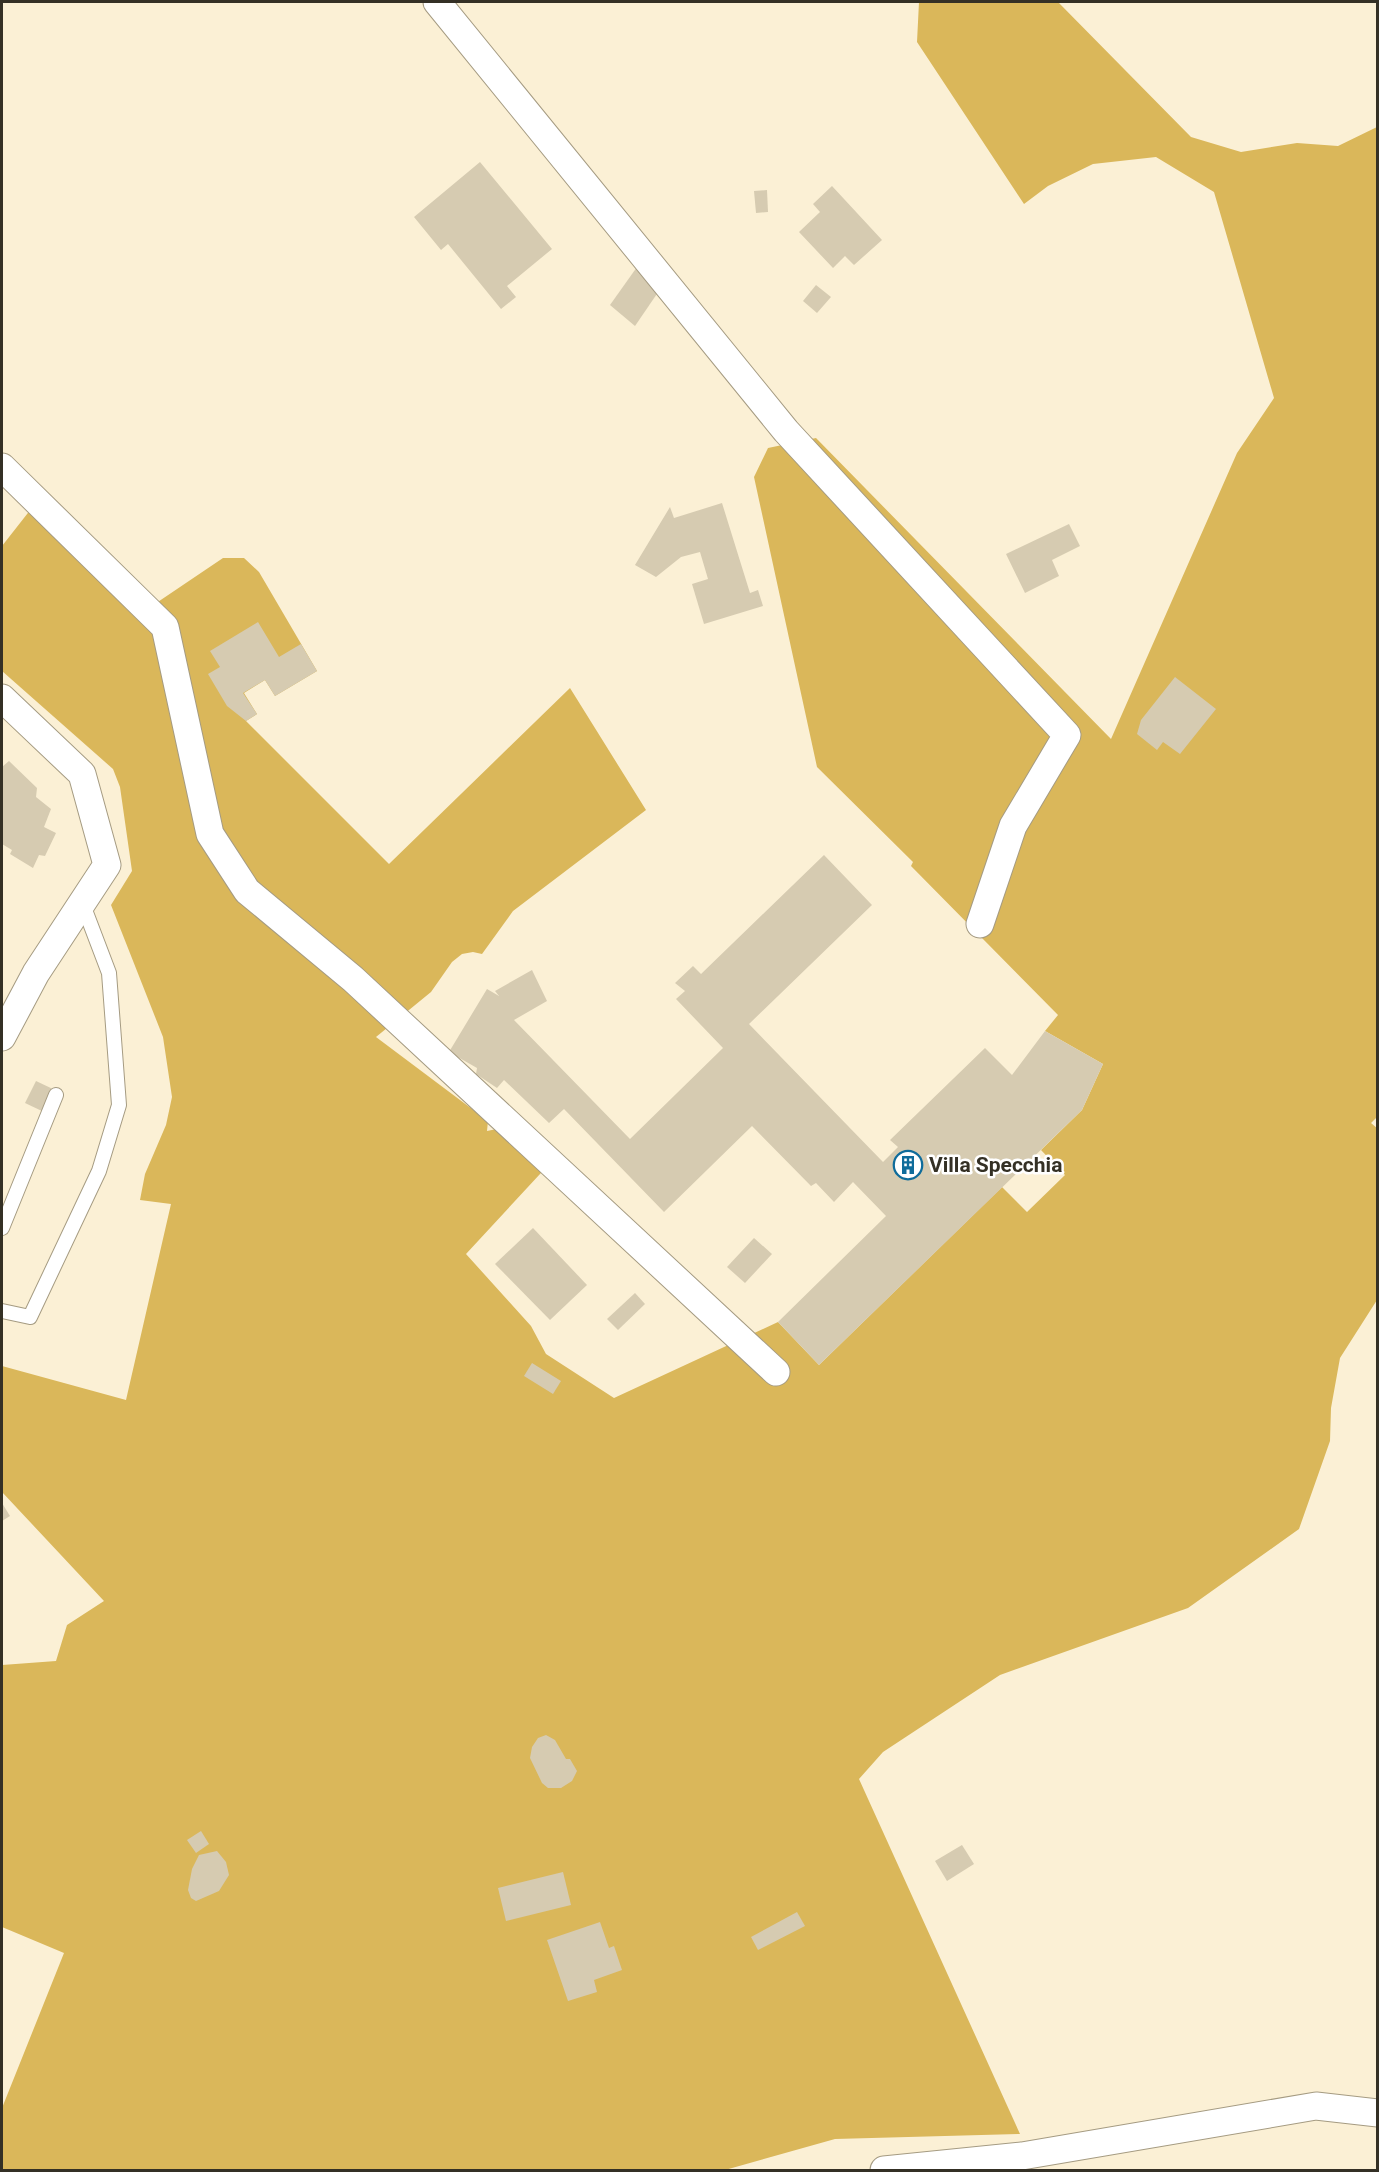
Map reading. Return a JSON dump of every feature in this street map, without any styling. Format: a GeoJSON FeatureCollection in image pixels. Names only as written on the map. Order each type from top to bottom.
{"type":"FeatureCollection","features":[{"type":"Feature","properties":{"kind":"street"},"geometry":{"type":"LineString","coordinates":[[437,2],[786,432],[1067,735],[1013,826],[980,924]]}},
{"type":"Feature","properties":{"kind":"street"},"geometry":{"type":"LineString","coordinates":[[2,467],[165,627],[210,834],[247,891],[353,979],[776,1372]]}},
{"type":"Feature","properties":{"kind":"street"},"geometry":{"type":"LineString","coordinates":[[2,698],[82,774],[107,865],[36,973],[2,1037]]}},
{"type":"Feature","properties":{"kind":"street"},"geometry":{"type":"LineString","coordinates":[[884,2170],[1022,2156],[1316,2106],[1377,2113]]}},
{"type":"Feature","properties":{"kind":"lane"},"geometry":{"type":"LineString","coordinates":[[2,1311],[30,1317],[99,1171],[119,1105],[109,973],[82,902]]}},
{"type":"Feature","properties":{"kind":"lane"},"geometry":{"type":"LineString","coordinates":[[2,1228],[56,1095]]}},
{"type":"Feature","properties":{"kind":"shaded area"},"geometry":{"type":"Polygon","coordinates":[[[919,2],[1058,2],[1191,137],[1241,152],[1297,143],[1338,146],[1377,127],[1378,1116],[1371,1123],[1378,1129],[1377,1300],[1340,1358],[1331,1408],[1330,1441],[1299,1529],[1188,1608],[1000,1675],[883,1752],[859,1779],[1020,2134],[835,2139],[725,2170],[2,2170],[2,2108],[64,1953],[2,1927],[2,1665],[56,1661],[67,1625],[104,1601],[2,1492],[2,1366],[126,1400],[171,1204],[140,1200],[145,1174],[166,1125],[172,1097],[163,1037],[111,905],[132,871],[120,787],[113,769],[2,671],[2,546],[31,509],[140,614],[223,558],[244,558],[259,572],[317,671],[275,696],[265,680],[244,693],[257,714],[246,721],[389,864],[570,688],[646,810],[513,911],[482,954],[473,952],[462,954],[452,962],[431,992],[376,1037],[488,1121],[487,1131],[511,1126],[553,1160],[466,1254],[531,1326],[546,1354],[614,1398],[778,1322],[819,1365],[1002,1187],[1027,1212],[1065,1175],[1041,1150],[1082,1110],[1103,1064],[1045,1031],[1058,1015],[911,866],[913,862],[817,767],[754,477],[768,448],[816,438],[1111,739],[1237,453],[1274,398],[1214,192],[1156,157],[1093,164],[1048,186],[1024,204],[917,42],[919,2]]]}},
{"type":"Feature","properties":{"kind":"building"},"geometry":{"type":"Polygon","coordinates":[[[480,162],[552,249],[507,286],[516,297],[501,309],[448,244],[441,250],[414,217],[480,162]]]}},
{"type":"Feature","properties":{"kind":"building"},"geometry":{"type":"Polygon","coordinates":[[[832,186],[882,240],[854,265],[845,256],[833,268],[799,232],[820,212],[813,204],[832,186]]]}},
{"type":"Feature","properties":{"kind":"building"},"geometry":{"type":"Polygon","coordinates":[[[767,190],[768,212],[756,213],[754,191],[767,190]]]}},
{"type":"Feature","properties":{"kind":"building"},"geometry":{"type":"Polygon","coordinates":[[[642,260],[663,285],[635,326],[610,305],[642,260]]]}},
{"type":"Feature","properties":{"kind":"building"},"geometry":{"type":"Polygon","coordinates":[[[816,285],[831,297],[817,313],[803,301],[816,285]]]}},
{"type":"Feature","properties":{"kind":"building"},"geometry":{"type":"Polygon","coordinates":[[[722,503],[750,593],[758,590],[763,606],[704,624],[692,584],[708,579],[700,552],[681,557],[656,577],[635,565],[670,507],[674,518],[722,503]]]}},
{"type":"Feature","properties":{"kind":"building"},"geometry":{"type":"Polygon","coordinates":[[[1069,524],[1080,546],[1052,560],[1059,576],[1025,593],[1006,554],[1069,524]]]}},
{"type":"Feature","properties":{"kind":"building"},"geometry":{"type":"Polygon","coordinates":[[[258,622],[279,657],[301,644],[317,671],[275,696],[265,680],[243,693],[257,714],[246,721],[227,706],[208,674],[220,667],[210,651],[258,622]]]}},
{"type":"Feature","properties":{"kind":"building"},"geometry":{"type":"Polygon","coordinates":[[[1175,677],[1216,709],[1180,754],[1163,742],[1157,750],[1137,734],[1141,720],[1175,677]]]}},
{"type":"Feature","properties":{"kind":"building"},"geometry":{"type":"Polygon","coordinates":[[[9,761],[37,788],[36,797],[51,809],[44,827],[56,833],[45,856],[39,855],[33,868],[10,854],[12,850],[2,844],[2,767],[9,761]]]}},
{"type":"Feature","properties":{"kind":"building","name":"Villa Specchia"},"geometry":{"type":"Polygon","coordinates":[[[824,855],[872,905],[749,1024],[883,1162],[898,1147],[890,1140],[985,1048],[1012,1075],[1045,1031],[1103,1064],[1082,1110],[819,1365],[778,1322],[886,1216],[853,1182],[834,1202],[816,1183],[811,1186],[752,1126],[664,1212],[564,1109],[549,1123],[504,1080],[497,1088],[476,1074],[477,1068],[449,1052],[487,989],[499,996],[495,991],[532,970],[547,1001],[514,1020],[630,1139],[723,1048],[676,999],[685,991],[675,983],[693,966],[701,974],[824,855]]]}},
{"type":"Feature","properties":{"kind":"building"},"geometry":{"type":"Polygon","coordinates":[[[36,1081],[55,1090],[44,1112],[25,1103],[36,1081]]]}},
{"type":"Feature","properties":{"kind":"building"},"geometry":{"type":"Polygon","coordinates":[[[533,1228],[587,1285],[550,1320],[495,1264],[533,1228]]]}},
{"type":"Feature","properties":{"kind":"building"},"geometry":{"type":"Polygon","coordinates":[[[754,1238],[772,1254],[745,1283],[727,1267],[754,1238]]]}},
{"type":"Feature","properties":{"kind":"building"},"geometry":{"type":"Polygon","coordinates":[[[635,1293],[645,1304],[618,1330],[607,1319],[635,1293]]]}},
{"type":"Feature","properties":{"kind":"building"},"geometry":{"type":"Polygon","coordinates":[[[532,1363],[561,1381],[553,1394],[524,1376],[532,1363]]]}},
{"type":"Feature","properties":{"kind":"building"},"geometry":{"type":"Polygon","coordinates":[[[2,1503],[10,1516],[2,1521],[2,1503]]]}},
{"type":"Feature","properties":{"kind":"building"},"geometry":{"type":"Polygon","coordinates":[[[546,1735],[555,1740],[566,1759],[570,1759],[577,1771],[572,1781],[561,1788],[548,1788],[542,1783],[530,1758],[532,1747],[538,1738],[546,1735]]]}},
{"type":"Feature","properties":{"kind":"building"},"geometry":{"type":"Polygon","coordinates":[[[201,1831],[209,1844],[196,1853],[187,1840],[201,1831]]]}},
{"type":"Feature","properties":{"kind":"building"},"geometry":{"type":"Polygon","coordinates":[[[962,1845],[974,1864],[947,1881],[935,1861],[962,1845]]]}},
{"type":"Feature","properties":{"kind":"building"},"geometry":{"type":"Polygon","coordinates":[[[217,1851],[226,1862],[229,1875],[219,1891],[196,1901],[191,1898],[188,1890],[192,1869],[199,1855],[217,1851]]]}},
{"type":"Feature","properties":{"kind":"building"},"geometry":{"type":"Polygon","coordinates":[[[563,1872],[571,1905],[506,1921],[498,1888],[563,1872]]]}},
{"type":"Feature","properties":{"kind":"building"},"geometry":{"type":"Polygon","coordinates":[[[797,1912],[805,1926],[758,1950],[751,1937],[797,1912]]]}},
{"type":"Feature","properties":{"kind":"building"},"geometry":{"type":"Polygon","coordinates":[[[600,1922],[609,1948],[614,1946],[622,1970],[594,1980],[597,1992],[568,2001],[547,1940],[600,1922]]]}},
{"type":"Feature","properties":{"kind":"place","name":"Villa Specchia"},"geometry":{"type":"Point","coordinates":[908,1165]}}]}
